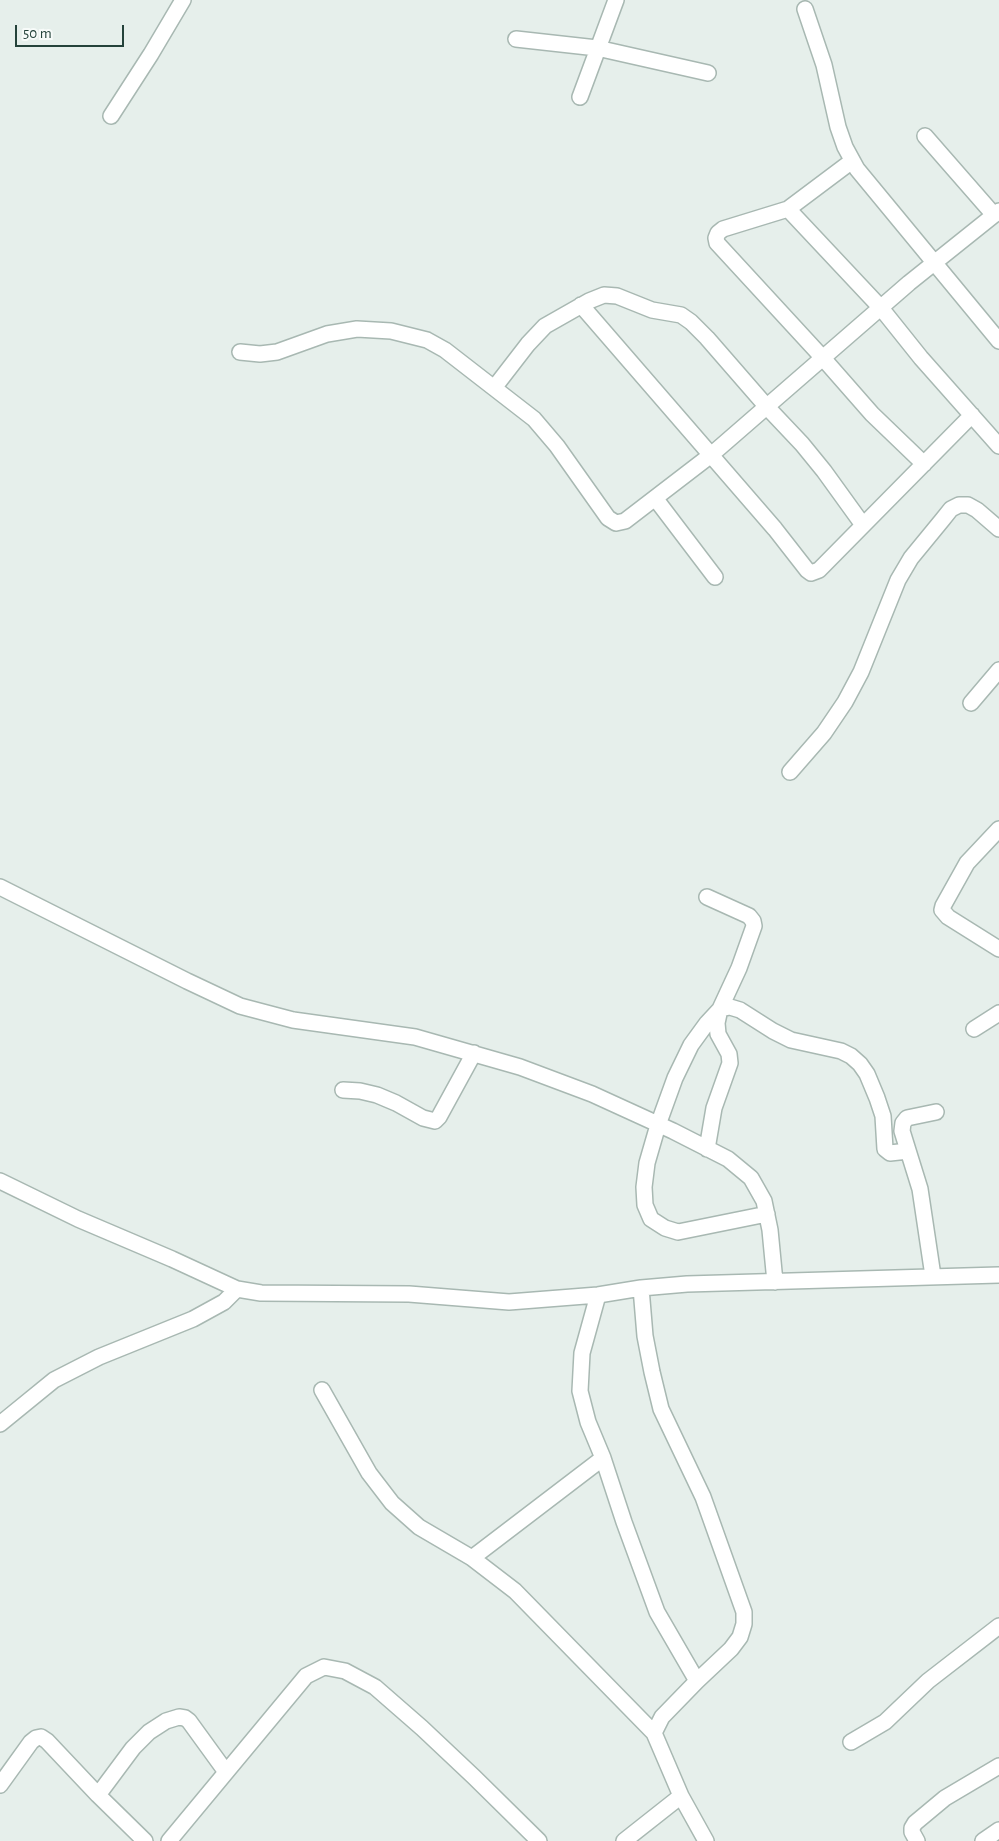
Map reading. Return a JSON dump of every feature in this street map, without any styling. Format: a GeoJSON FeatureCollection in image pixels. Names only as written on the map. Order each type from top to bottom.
{"type":"FeatureCollection","features":[{"type":"Feature","properties":{"kind":"street"},"geometry":{"type":"LineString","coordinates":[[111,116],[183,0]]}},
{"type":"Feature","properties":{"kind":"street"},"geometry":{"type":"LineString","coordinates":[[580,97],[616,0]]}},
{"type":"Feature","properties":{"kind":"street"},"geometry":{"type":"LineString","coordinates":[[805,9],[824,65],[838,127],[852,161],[999,340]]}},
{"type":"Feature","properties":{"kind":"street"},"geometry":{"type":"LineString","coordinates":[[516,39],[597,48],[708,74]]}},
{"type":"Feature","properties":{"kind":"street"},"geometry":{"type":"LineString","coordinates":[[240,352],[260,354],[277,352],[327,334],[357,329],[391,331],[427,340],[534,419],[557,446],[608,518],[616,523],[625,521],[711,455],[908,283],[996,213],[925,136]]}},
{"type":"Feature","properties":{"kind":"street"},"geometry":{"type":"LineString","coordinates":[[852,161],[788,209],[723,229],[718,233],[717,243],[872,414],[924,464]]}},
{"type":"Feature","properties":{"kind":"street"},"geometry":{"type":"LineString","coordinates":[[788,209],[881,308],[921,358],[999,446]]}},
{"type":"Feature","properties":{"kind":"street"},"geometry":{"type":"LineString","coordinates":[[494,388],[528,344],[545,326],[581,305],[604,295],[617,296],[652,310],[681,315],[707,338],[802,444],[864,526]]}},
{"type":"Feature","properties":{"kind":"street"},"geometry":{"type":"LineString","coordinates":[[581,305],[811,573],[819,570],[972,416]]}},
{"type":"Feature","properties":{"kind":"street"},"geometry":{"type":"LineString","coordinates":[[655,498],[715,577]]}},
{"type":"Feature","properties":{"kind":"street"},"geometry":{"type":"LineString","coordinates":[[790,772],[824,734],[845,702],[861,672],[898,580],[911,558],[942,519],[959,505],[968,505],[977,510],[999,529]]}},
{"type":"Feature","properties":{"kind":"street"},"geometry":{"type":"LineString","coordinates":[[971,703],[999,670]]}},
{"type":"Feature","properties":{"kind":"street"},"geometry":{"type":"LineString","coordinates":[[999,830],[968,863],[942,906],[942,910],[948,917],[999,949]]}},
{"type":"Feature","properties":{"kind":"street"},"geometry":{"type":"LineString","coordinates":[[0,887],[240,1006],[293,1020],[415,1037],[520,1067],[592,1094],[728,1159],[752,1178],[764,1201],[770,1230],[775,1282]]}},
{"type":"Feature","properties":{"kind":"street"},"geometry":{"type":"LineString","coordinates":[[707,897],[749,916],[754,926],[720,1009],[717,1023],[718,1034],[728,1054],[730,1063],[714,1108],[707,1149]]}},
{"type":"Feature","properties":{"kind":"street"},"geometry":{"type":"LineString","coordinates":[[767,1214],[678,1232],[665,1228],[651,1219],[645,1205],[644,1187],[647,1162],[675,1078],[691,1045],[720,1009],[730,1007],[740,1010],[791,1040],[841,1051],[851,1056],[863,1069],[878,1098],[882,1116],[885,1149],[890,1153],[908,1151]]}},
{"type":"Feature","properties":{"kind":"street"},"geometry":{"type":"LineString","coordinates":[[974,1030],[999,1013]]}},
{"type":"Feature","properties":{"kind":"street"},"geometry":{"type":"LineString","coordinates":[[343,1090],[377,1095],[423,1118],[435,1121],[474,1053]]}},
{"type":"Feature","properties":{"kind":"street"},"geometry":{"type":"LineString","coordinates":[[933,1276],[920,1188],[902,1131],[903,1122],[907,1118],[936,1112]]}},
{"type":"Feature","properties":{"kind":"street"},"geometry":{"type":"LineString","coordinates":[[0,1181],[78,1219],[237,1289],[260,1294],[409,1294],[509,1302],[598,1295],[641,1288],[687,1284],[999,1275]]}},
{"type":"Feature","properties":{"kind":"street"},"geometry":{"type":"LineString","coordinates":[[641,1288],[644,1336],[661,1409],[703,1497],[744,1612],[744,1624],[740,1637],[731,1649],[662,1717],[654,1733]]}},
{"type":"Feature","properties":{"kind":"street"},"geometry":{"type":"LineString","coordinates":[[0,1424],[54,1380],[99,1357],[193,1319],[224,1302],[237,1289]]}},
{"type":"Feature","properties":{"kind":"street"},"geometry":{"type":"LineString","coordinates":[[598,1295],[582,1353],[580,1391],[588,1422],[603,1458],[657,1612],[697,1681]]}},
{"type":"Feature","properties":{"kind":"street"},"geometry":{"type":"LineString","coordinates":[[322,1390],[369,1473],[392,1503],[419,1527],[472,1558],[515,1591],[654,1733],[681,1796],[706,1841]]}},
{"type":"Feature","properties":{"kind":"street"},"geometry":{"type":"LineString","coordinates":[[472,1558],[603,1458]]}},
{"type":"Feature","properties":{"kind":"street"},"geometry":{"type":"LineString","coordinates":[[851,1742],[885,1722],[928,1681],[999,1626]]}},
{"type":"Feature","properties":{"kind":"street"},"geometry":{"type":"LineString","coordinates":[[169,1841],[306,1676],[324,1667],[345,1671],[375,1688],[422,1728],[538,1841]]}},
{"type":"Feature","properties":{"kind":"street"},"geometry":{"type":"LineString","coordinates":[[98,1795],[133,1748],[149,1732],[166,1721],[179,1717],[189,1721],[226,1772]]}},
{"type":"Feature","properties":{"kind":"street"},"geometry":{"type":"LineString","coordinates":[[0,1785],[32,1742],[36,1738],[41,1737],[145,1841]]}},
{"type":"Feature","properties":{"kind":"street"},"geometry":{"type":"LineString","coordinates":[[917,1841],[912,1832],[915,1823],[945,1798],[999,1766]]}},
{"type":"Feature","properties":{"kind":"street"},"geometry":{"type":"LineString","coordinates":[[624,1841],[681,1796]]}}]}
